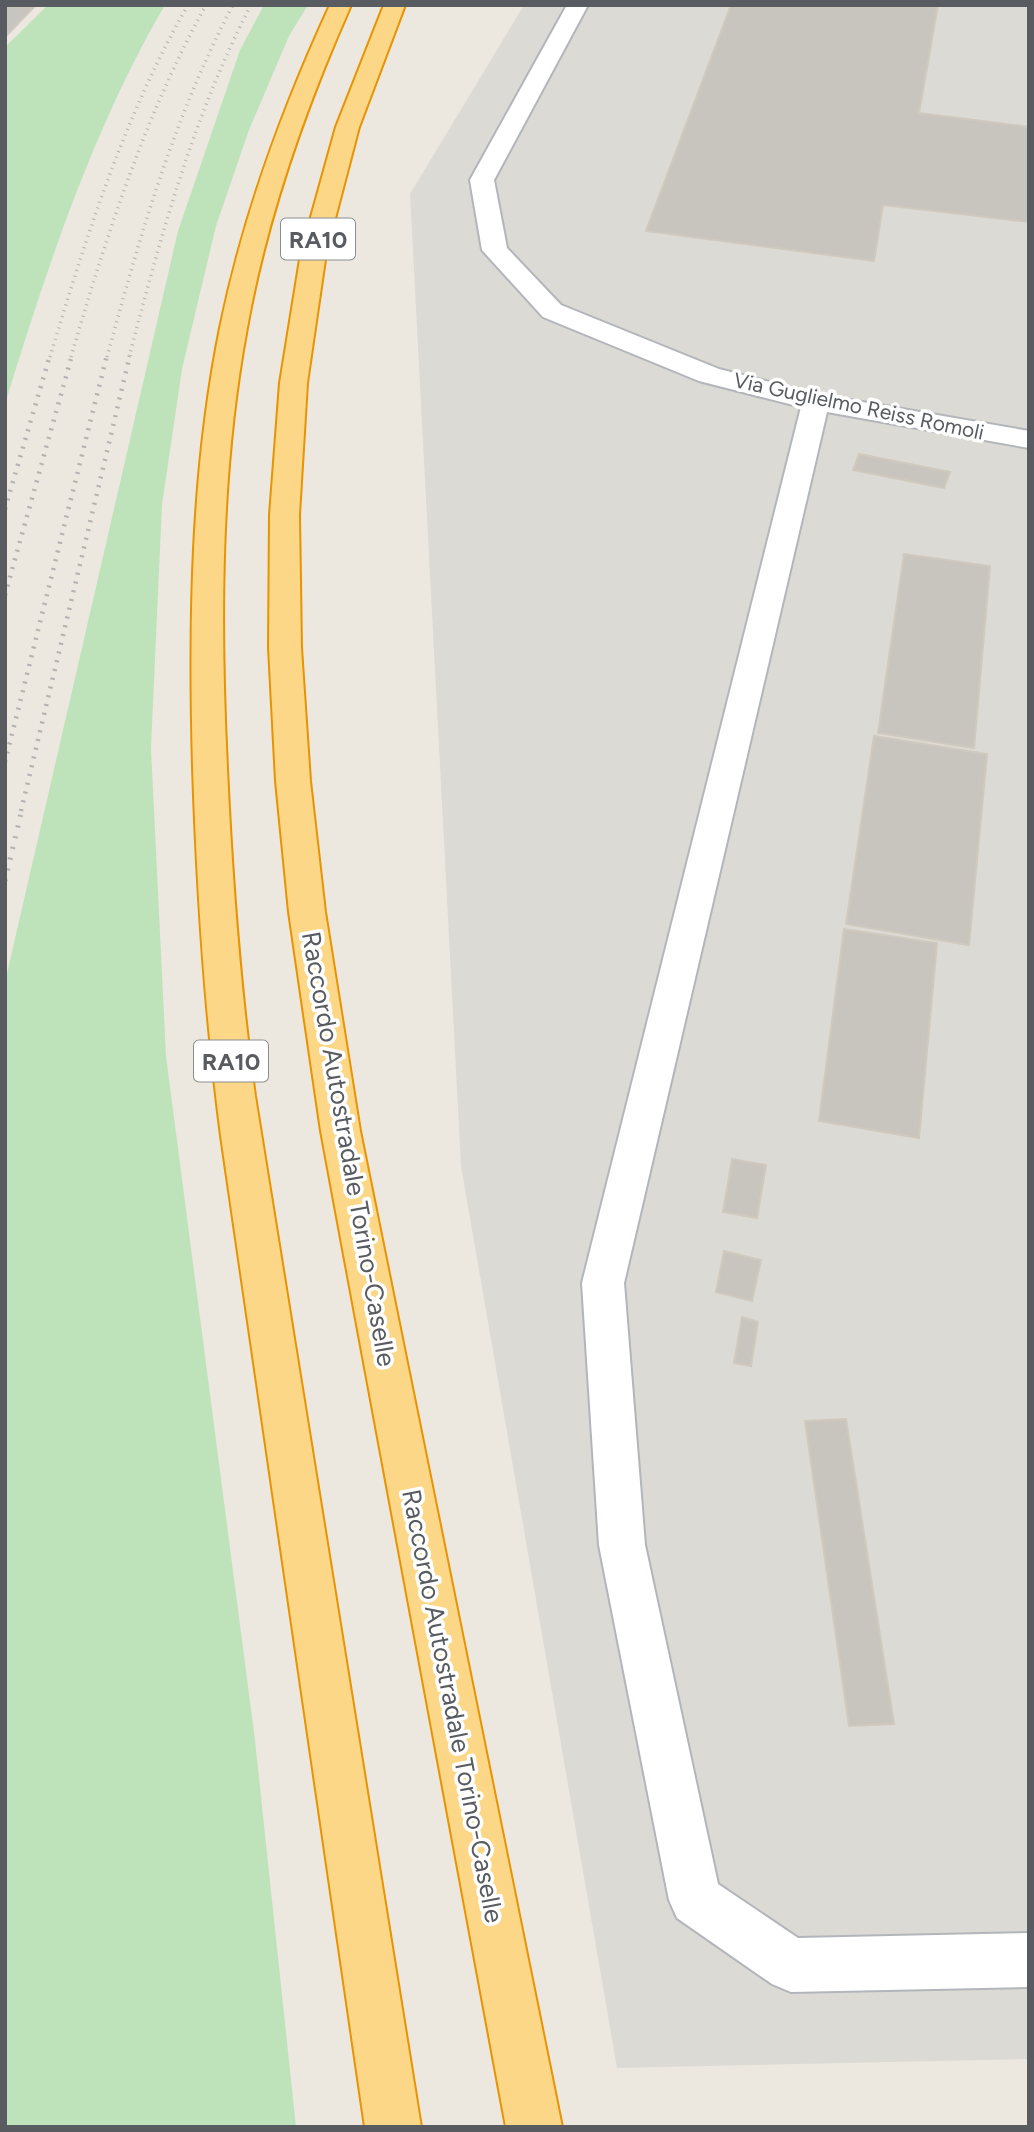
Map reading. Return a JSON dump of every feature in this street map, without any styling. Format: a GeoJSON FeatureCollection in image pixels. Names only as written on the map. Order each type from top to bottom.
{"type":"FeatureCollection","features":[{"type":"Feature","properties":{"kind":"highway","name":"RA10"},"geometry":{"type":"LineString","coordinates":[[341,5],[316,57],[288,127],[263,203],[242,286],[225,376],[213,489],[206,621],[210,819],[230,1057],[393,2127]]}},
{"type":"Feature","properties":{"kind":"highway","name":"Raccordo Autostradale Torino-Caselle"},"geometry":{"type":"LineString","coordinates":[[395,5],[369,61],[325,208],[307,286],[296,373],[286,484],[285,615],[294,809],[326,1043],[534,2127]]}},
{"type":"Feature","properties":{"kind":"street","name":"Via Guglielmo Reiss Romoli"},"geometry":{"type":"LineString","coordinates":[[579,5],[482,180],[495,250],[552,310],[709,375],[816,402],[1029,440]]}},
{"type":"Feature","properties":{"kind":"street"},"geometry":{"type":"LineString","coordinates":[[816,402],[603,1283],[622,1545],[695,1900],[791,1965],[1029,1960]]}},
{"type":"Feature","properties":{"kind":"shaded area"},"geometry":{"type":"Polygon","coordinates":[[[524,5],[1029,5],[1029,2059],[617,2068],[461,1166],[410,194],[524,5]]]}},
{"type":"Feature","properties":{"kind":"green space"},"geometry":{"type":"Polygon","coordinates":[[[48,5],[165,5],[139,51],[94,149],[37,302],[5,404],[5,47],[48,5]]]}},
{"type":"Feature","properties":{"kind":"green space"},"geometry":{"type":"Polygon","coordinates":[[[264,5],[308,5],[289,36],[249,130],[216,226],[182,369],[162,505],[151,748],[166,1056],[255,1740],[296,2127],[5,2127],[5,982],[178,231],[240,50],[264,5]]]}},
{"type":"Feature","properties":{"kind":"building"},"geometry":{"type":"Polygon","coordinates":[[[5,5],[36,5],[5,37],[5,5]]]}},
{"type":"Feature","properties":{"kind":"building"},"geometry":{"type":"Polygon","coordinates":[[[731,5],[938,5],[919,113],[1029,127],[1029,222],[883,205],[874,261],[646,231],[731,5]]]}},
{"type":"Feature","properties":{"kind":"building"},"geometry":{"type":"Polygon","coordinates":[[[859,454],[950,472],[944,488],[853,470],[859,454]]]}},
{"type":"Feature","properties":{"kind":"building"},"geometry":{"type":"Polygon","coordinates":[[[904,554],[990,566],[974,748],[878,733],[904,554]]]}},
{"type":"Feature","properties":{"kind":"building"},"geometry":{"type":"Polygon","coordinates":[[[874,736],[987,754],[969,945],[846,924],[874,736]]]}},
{"type":"Feature","properties":{"kind":"building"},"geometry":{"type":"Polygon","coordinates":[[[844,929],[937,943],[919,1138],[819,1121],[844,929]]]}},
{"type":"Feature","properties":{"kind":"building"},"geometry":{"type":"Polygon","coordinates":[[[732,1159],[766,1165],[757,1218],[723,1212],[732,1159]]]}},
{"type":"Feature","properties":{"kind":"building"},"geometry":{"type":"Polygon","coordinates":[[[724,1251],[761,1260],[752,1301],[716,1292],[724,1251]]]}},
{"type":"Feature","properties":{"kind":"building"},"geometry":{"type":"Polygon","coordinates":[[[742,1317],[758,1322],[751,1366],[734,1363],[742,1317]]]}},
{"type":"Feature","properties":{"kind":"building"},"geometry":{"type":"Polygon","coordinates":[[[846,1419],[894,1724],[849,1726],[805,1421],[846,1419]]]}},
{"type":"Feature","properties":{"kind":"railway"},"geometry":{"type":"LineString","coordinates":[[50,357],[93,222],[126,133],[165,46],[188,5]]}},
{"type":"Feature","properties":{"kind":"railway"},"geometry":{"type":"LineString","coordinates":[[71,357],[129,177],[164,90],[206,5]]}},
{"type":"Feature","properties":{"kind":"railway"},"geometry":{"type":"LineString","coordinates":[[107,357],[160,177],[193,90],[233,5]]}},
{"type":"Feature","properties":{"kind":"railway"},"geometry":{"type":"LineString","coordinates":[[129,357],[166,222],[195,133],[230,47],[251,5]]}},
{"type":"Feature","properties":{"kind":"railway"},"geometry":{"type":"LineString","coordinates":[[5,509],[50,355]]}},
{"type":"Feature","properties":{"kind":"railway"},"geometry":{"type":"LineString","coordinates":[[5,595],[72,355]]}},
{"type":"Feature","properties":{"kind":"railway"},"geometry":{"type":"LineString","coordinates":[[5,762],[107,355]]}},
{"type":"Feature","properties":{"kind":"railway"},"geometry":{"type":"LineString","coordinates":[[21,811],[130,355]]}},
{"type":"Feature","properties":{"kind":"railway"},"geometry":{"type":"LineString","coordinates":[[5,881],[22,809]]}}]}
